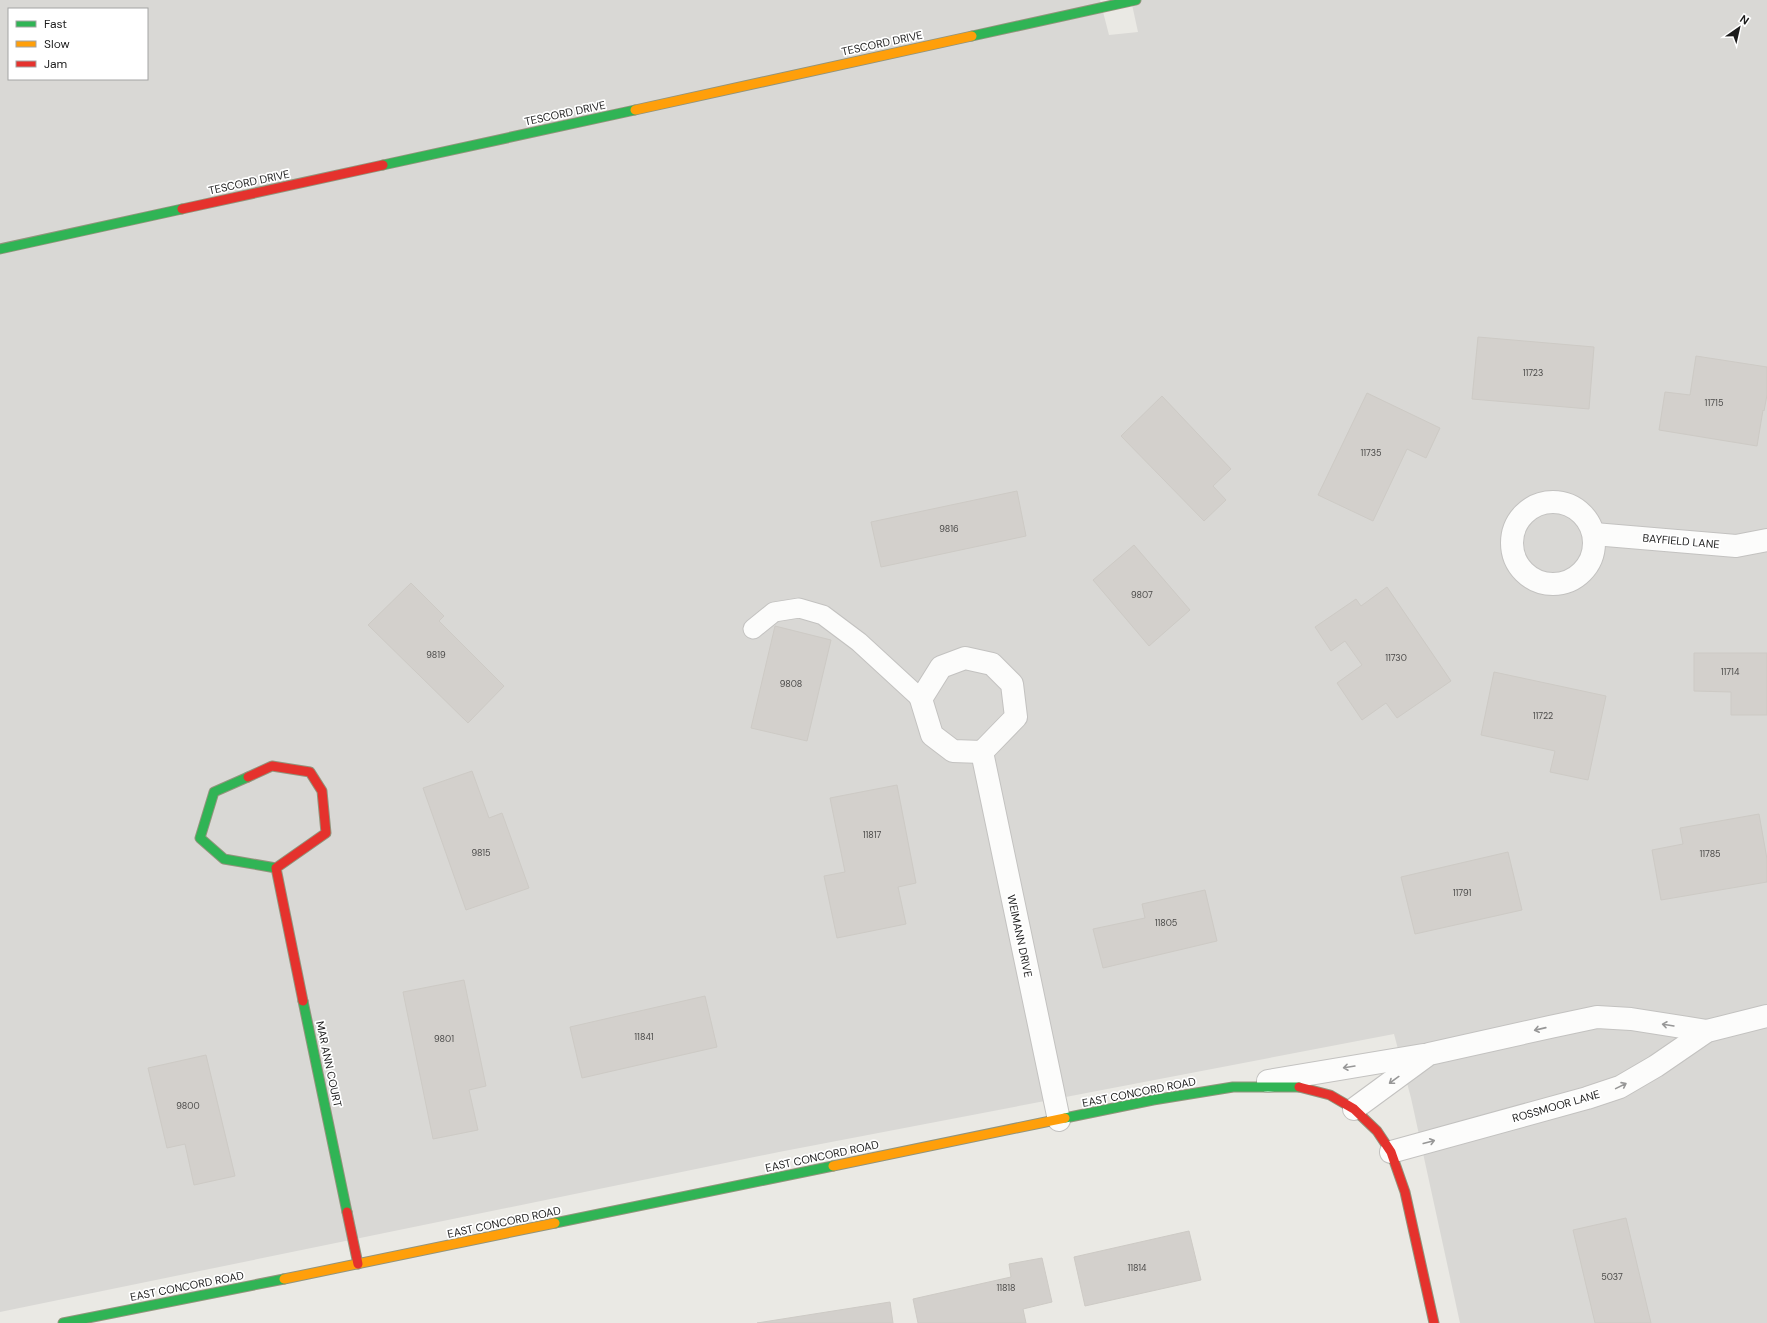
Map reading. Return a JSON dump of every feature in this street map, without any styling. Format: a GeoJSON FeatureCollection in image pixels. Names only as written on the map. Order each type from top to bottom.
{"type":"FeatureCollection","features":[{"type":"Feature","properties":{"kind":"street","name":"TESCORD DRIVE"},"geometry":{"type":"LineString","coordinates":[[0,249],[1114,2],[1136,0]]}},
{"type":"Feature","properties":{"kind":"street","name":"BAYFIELD LANE"},"geometry":{"type":"LineString","coordinates":[[1594,534],[1736,546],[1767,540]]}},
{"type":"Feature","properties":{"kind":"street"},"geometry":{"type":"LineString","coordinates":[[964,658],[992,664],[1012,684],[1016,718],[982,752],[952,751],[932,735],[921,700],[941,667],[964,658]]}},
{"type":"Feature","properties":{"kind":"street","name":"WEIMANN DRIVE"},"geometry":{"type":"LineString","coordinates":[[982,752],[1059,1120]]}},
{"type":"Feature","properties":{"kind":"street"},"geometry":{"type":"LineString","coordinates":[[272,766],[310,772],[322,791],[326,833],[276,868],[224,859],[200,838],[214,792],[272,766]]}},
{"type":"Feature","properties":{"kind":"street","name":"MAR ANN COURT"},"geometry":{"type":"LineString","coordinates":[[276,868],[358,1264]]}},
{"type":"Feature","properties":{"kind":"street","name":"ROSSMOOR LANE"},"geometry":{"type":"LineString","coordinates":[[1391,1152],[1587,1098],[1620,1087],[1656,1066],[1707,1031],[1767,1016]]}},
{"type":"Feature","properties":{"kind":"street","name":"ROSSMOOR LANE"},"geometry":{"type":"LineString","coordinates":[[1233,1087],[1429,1054],[1597,1017],[1631,1019],[1707,1031]]}},
{"type":"Feature","properties":{"kind":"street","name":"ROSSMOOR LANE"},"geometry":{"type":"LineString","coordinates":[[1354,1109],[1429,1054]]}},
{"type":"Feature","properties":{"kind":"street","name":"EAST CONCORD ROAD"},"geometry":{"type":"LineString","coordinates":[[63,1323],[358,1264],[1153,1100],[1233,1087],[1297,1087],[1330,1095],[1354,1109],[1377,1131],[1391,1152],[1405,1192],[1434,1323]]}},
{"type":"Feature","properties":{"kind":"lane"},"geometry":{"type":"LineString","coordinates":[[753,629],[774,612],[799,608],[823,616],[859,642],[921,700]]}},
{"type":"Feature","properties":{"kind":"shaded area"},"geometry":{"type":"Polygon","coordinates":[[[0,0],[1100,0],[1109,35],[1138,32],[1131,0],[1767,0],[1767,1323],[1460,1323],[1411,1098],[1394,1034],[779,1152],[0,1312],[0,0]]]}},
{"type":"Feature","properties":{"kind":"building"},"geometry":{"type":"Polygon","coordinates":[[[1478,337],[1594,347],[1589,409],[1472,399],[1478,337]]]}},
{"type":"Feature","properties":{"kind":"building"},"geometry":{"type":"Polygon","coordinates":[[[1696,356],[1767,367],[1767,395],[1757,446],[1659,430],[1665,392],[1690,395],[1696,356]]]}},
{"type":"Feature","properties":{"kind":"building"},"geometry":{"type":"Polygon","coordinates":[[[1367,393],[1440,428],[1426,458],[1407,449],[1373,521],[1318,495],[1367,393]]]}},
{"type":"Feature","properties":{"kind":"building"},"geometry":{"type":"Polygon","coordinates":[[[1162,396],[1231,469],[1213,486],[1226,500],[1204,521],[1121,436],[1162,396]]]}},
{"type":"Feature","properties":{"kind":"building"},"geometry":{"type":"Polygon","coordinates":[[[1017,491],[1026,536],[881,567],[871,522],[1017,491]]]}},
{"type":"Feature","properties":{"kind":"building"},"geometry":{"type":"Polygon","coordinates":[[[1134,545],[1190,610],[1149,646],[1093,580],[1134,545]]]}},
{"type":"Feature","properties":{"kind":"building"},"geometry":{"type":"Polygon","coordinates":[[[411,583],[444,616],[439,621],[504,686],[468,723],[368,625],[411,583]]]}},
{"type":"Feature","properties":{"kind":"building"},"geometry":{"type":"Polygon","coordinates":[[[1387,587],[1451,681],[1397,718],[1386,703],[1362,720],[1337,683],[1362,665],[1345,641],[1331,651],[1315,627],[1356,599],[1361,606],[1387,587]]]}},
{"type":"Feature","properties":{"kind":"building"},"geometry":{"type":"Polygon","coordinates":[[[775,626],[831,640],[807,741],[751,728],[775,626]]]}},
{"type":"Feature","properties":{"kind":"building"},"geometry":{"type":"Polygon","coordinates":[[[1694,653],[1767,653],[1767,715],[1731,715],[1731,692],[1694,691],[1694,653]]]}},
{"type":"Feature","properties":{"kind":"building"},"geometry":{"type":"Polygon","coordinates":[[[1494,672],[1606,696],[1588,780],[1550,772],[1555,751],[1481,735],[1494,672]]]}},
{"type":"Feature","properties":{"kind":"building"},"geometry":{"type":"Polygon","coordinates":[[[472,771],[489,818],[502,813],[529,888],[466,910],[423,788],[472,771]]]}},
{"type":"Feature","properties":{"kind":"building"},"geometry":{"type":"Polygon","coordinates":[[[897,785],[916,883],[898,887],[906,924],[837,938],[824,876],[845,872],[830,798],[897,785]]]}},
{"type":"Feature","properties":{"kind":"building"},"geometry":{"type":"Polygon","coordinates":[[[1759,814],[1767,859],[1767,882],[1661,900],[1652,850],[1683,844],[1680,828],[1759,814]]]}},
{"type":"Feature","properties":{"kind":"building"},"geometry":{"type":"Polygon","coordinates":[[[1508,852],[1522,910],[1415,934],[1401,877],[1508,852]]]}},
{"type":"Feature","properties":{"kind":"building"},"geometry":{"type":"Polygon","coordinates":[[[1205,890],[1217,941],[1103,968],[1093,929],[1145,918],[1142,904],[1205,890]]]}},
{"type":"Feature","properties":{"kind":"building"},"geometry":{"type":"Polygon","coordinates":[[[464,980],[486,1086],[469,1090],[478,1130],[433,1139],[403,992],[464,980]]]}},
{"type":"Feature","properties":{"kind":"building"},"geometry":{"type":"Polygon","coordinates":[[[705,996],[717,1047],[582,1078],[570,1027],[705,996]]]}},
{"type":"Feature","properties":{"kind":"building"},"geometry":{"type":"Polygon","coordinates":[[[206,1055],[235,1176],[194,1185],[185,1144],[167,1148],[148,1068],[206,1055]]]}},
{"type":"Feature","properties":{"kind":"building"},"geometry":{"type":"Polygon","coordinates":[[[1626,1218],[1651,1323],[1595,1323],[1573,1230],[1626,1218]]]}},
{"type":"Feature","properties":{"kind":"building"},"geometry":{"type":"Polygon","coordinates":[[[1189,1231],[1201,1280],[1085,1306],[1074,1257],[1189,1231]]]}},
{"type":"Feature","properties":{"kind":"building"},"geometry":{"type":"Polygon","coordinates":[[[1042,1258],[1052,1302],[1023,1309],[1026,1323],[918,1323],[913,1299],[1011,1277],[1009,1264],[1042,1258]]]}},
{"type":"Feature","properties":{"kind":"building"},"geometry":{"type":"Polygon","coordinates":[[[890,1302],[893,1323],[757,1323],[890,1302]]]}},
{"type":"Feature","properties":{"kind":"traffic: fast"},"geometry":{"type":"LineString","coordinates":[[972,36],[1136,0]]}},
{"type":"Feature","properties":{"kind":"traffic: fast"},"geometry":{"type":"LineString","coordinates":[[383,165],[635,110]]}},
{"type":"Feature","properties":{"kind":"traffic: fast"},"geometry":{"type":"LineString","coordinates":[[0,249],[182,209]]}},
{"type":"Feature","properties":{"kind":"traffic: fast"},"geometry":{"type":"LineString","coordinates":[[248,777],[214,792],[200,838],[224,859],[276,868]]}},
{"type":"Feature","properties":{"kind":"traffic: fast"},"geometry":{"type":"LineString","coordinates":[[303,1001],[347,1212]]}},
{"type":"Feature","properties":{"kind":"traffic: fast"},"geometry":{"type":"LineString","coordinates":[[1065,1118],[1153,1100],[1233,1087],[1299,1087]]}},
{"type":"Feature","properties":{"kind":"traffic: fast"},"geometry":{"type":"LineString","coordinates":[[555,1223],[833,1166]]}},
{"type":"Feature","properties":{"kind":"traffic: fast"},"geometry":{"type":"LineString","coordinates":[[63,1323],[284,1279]]}},
{"type":"Feature","properties":{"kind":"traffic: slow"},"geometry":{"type":"LineString","coordinates":[[635,110],[972,36]]}},
{"type":"Feature","properties":{"kind":"traffic: slow"},"geometry":{"type":"LineString","coordinates":[[833,1166],[1065,1118]]}},
{"type":"Feature","properties":{"kind":"traffic: slow"},"geometry":{"type":"LineString","coordinates":[[284,1279],[555,1223]]}},
{"type":"Feature","properties":{"kind":"traffic: jam"},"geometry":{"type":"LineString","coordinates":[[182,209],[383,165]]}},
{"type":"Feature","properties":{"kind":"traffic: jam"},"geometry":{"type":"LineString","coordinates":[[248,777],[272,766],[310,772],[322,791],[326,833],[276,868],[303,1001]]}},
{"type":"Feature","properties":{"kind":"traffic: jam"},"geometry":{"type":"LineString","coordinates":[[1299,1087],[1330,1095],[1354,1109],[1377,1131],[1391,1152],[1405,1192],[1434,1323]]}},
{"type":"Feature","properties":{"kind":"traffic: jam"},"geometry":{"type":"LineString","coordinates":[[347,1212],[358,1264]]}}]}
